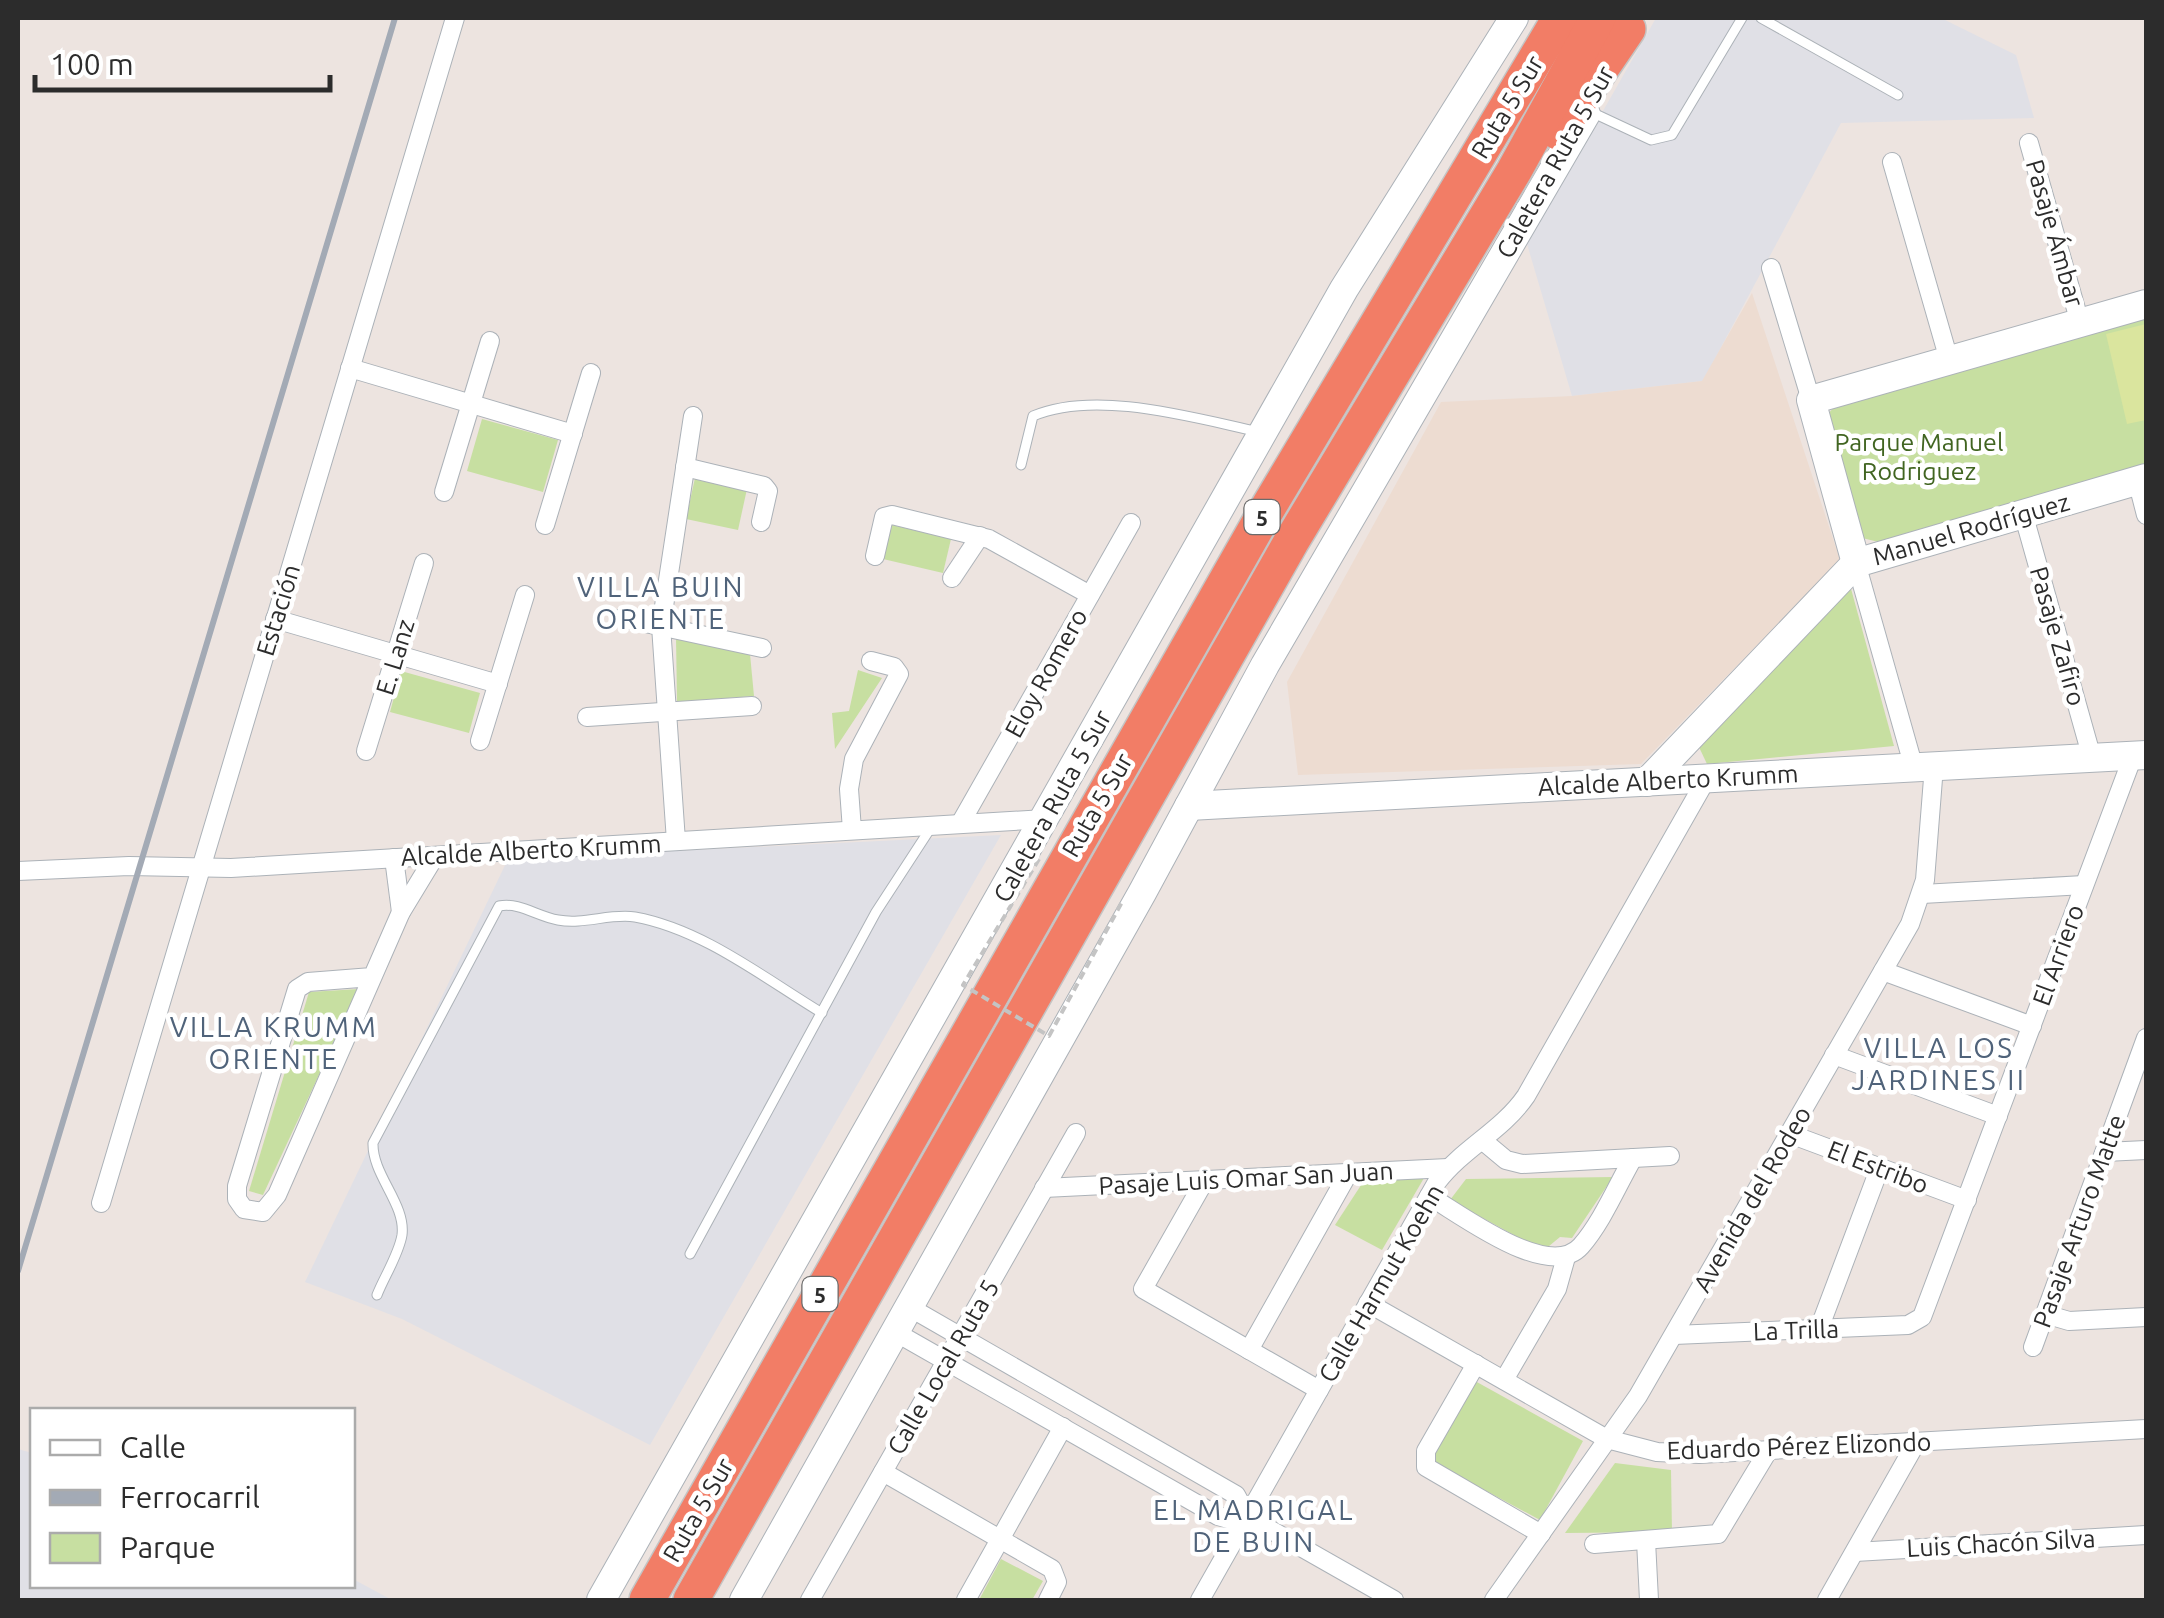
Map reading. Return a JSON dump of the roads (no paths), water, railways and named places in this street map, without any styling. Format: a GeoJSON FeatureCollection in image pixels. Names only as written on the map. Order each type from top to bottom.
{"type":"FeatureCollection","features":[{"type":"Feature","properties":{"kind":"highway"},"geometry":{"type":"LineString","coordinates":[[1448,206],[1534,18]]}},
{"type":"Feature","properties":{"kind":"highway","name":"Ruta 5 Sur"},"geometry":{"type":"LineString","coordinates":[[647,1600],[1262,516],[1560,18]]}},
{"type":"Feature","properties":{"kind":"highway","name":"Ruta 5 Sur"},"geometry":{"type":"LineString","coordinates":[[691,1600],[1291,542],[1613,23]]}},
{"type":"Feature","properties":{"kind":"main road","name":"Caletera Ruta 5 Sur"},"geometry":{"type":"LineString","coordinates":[[601,1600],[1376,235],[1514,18]]}},
{"type":"Feature","properties":{"kind":"main road","name":"Caletera Ruta 5 Sur"},"geometry":{"type":"LineString","coordinates":[[744,1600],[1316,576],[1588,110],[1613,23]]}},
{"type":"Feature","properties":{"kind":"main road"},"geometry":{"type":"LineString","coordinates":[[1811,400],[2146,304]]}},
{"type":"Feature","properties":{"kind":"main road","name":"Avenida del Rodeo"},"geometry":{"type":"LineString","coordinates":[[1811,400],[1856,562]]}},
{"type":"Feature","properties":{"kind":"main road","name":"Manuel Rodríguez"},"geometry":{"type":"LineString","coordinates":[[1647,782],[1856,562],[2142,479]]}},
{"type":"Feature","properties":{"kind":"main road","name":"Alcalde Alberto Krumm"},"geometry":{"type":"LineString","coordinates":[[1189,806],[2140,755]]}},
{"type":"Feature","properties":{"kind":"street","name":"Estación"},"geometry":{"type":"LineString","coordinates":[[101,1203],[455,18]]}},
{"type":"Feature","properties":{"kind":"street","name":"Pasaje Ámbar"},"geometry":{"type":"LineString","coordinates":[[2029,143],[2080,323]]}},
{"type":"Feature","properties":{"kind":"street"},"geometry":{"type":"LineString","coordinates":[[1892,162],[1949,360]]}},
{"type":"Feature","properties":{"kind":"street","name":"Avenida del Rodeo"},"geometry":{"type":"LineString","coordinates":[[1771,268],[1811,400]]}},
{"type":"Feature","properties":{"kind":"street"},"geometry":{"type":"LineString","coordinates":[[444,492],[490,341]]}},
{"type":"Feature","properties":{"kind":"street"},"geometry":{"type":"LineString","coordinates":[[350,368],[573,434]]}},
{"type":"Feature","properties":{"kind":"street"},"geometry":{"type":"LineString","coordinates":[[545,525],[592,373]]}},
{"type":"Feature","properties":{"kind":"street"},"geometry":{"type":"LineString","coordinates":[[676,841],[661,626],[693,416]]}},
{"type":"Feature","properties":{"kind":"street"},"geometry":{"type":"LineString","coordinates":[[686,467],[764,486],[768,491],[760,522]]}},
{"type":"Feature","properties":{"kind":"street"},"geometry":{"type":"LineString","coordinates":[[2142,479],[2146,515]]}},
{"type":"Feature","properties":{"kind":"street","name":"Pasaje Zafiro"},"geometry":{"type":"LineString","coordinates":[[2023,513],[2092,758]]}},
{"type":"Feature","properties":{"kind":"street"},"geometry":{"type":"LineString","coordinates":[[875,556],[884,517],[889,514],[980,536],[1090,595]]}},
{"type":"Feature","properties":{"kind":"street","name":"Eloy Romero"},"geometry":{"type":"LineString","coordinates":[[960,824],[1131,522]]}},
{"type":"Feature","properties":{"kind":"street"},"geometry":{"type":"LineString","coordinates":[[952,578],[980,536]]}},
{"type":"Feature","properties":{"kind":"street","name":"Avenida del Rodeo"},"geometry":{"type":"LineString","coordinates":[[1494,1600],[1674,1336],[1922,894],[1924,767],[1856,562]]}},
{"type":"Feature","properties":{"kind":"street","name":"E. Lanz"},"geometry":{"type":"LineString","coordinates":[[366,751],[424,563]]}},
{"type":"Feature","properties":{"kind":"street"},"geometry":{"type":"LineString","coordinates":[[480,740],[525,595]]}},
{"type":"Feature","properties":{"kind":"street"},"geometry":{"type":"LineString","coordinates":[[622,618],[762,648]]}},
{"type":"Feature","properties":{"kind":"street"},"geometry":{"type":"LineString","coordinates":[[275,619],[498,684]]}},
{"type":"Feature","properties":{"kind":"street"},"geometry":{"type":"LineString","coordinates":[[852,830],[849,790],[854,759],[899,674],[894,667],[871,661]]}},
{"type":"Feature","properties":{"kind":"street"},"geometry":{"type":"LineString","coordinates":[[587,717],[752,706]]}},
{"type":"Feature","properties":{"kind":"street","name":"El Arriero"},"geometry":{"type":"LineString","coordinates":[[1918,1321],[2084,885],[2140,755]]}},
{"type":"Feature","properties":{"kind":"street","name":"Calle Harmut Koehn"},"geometry":{"type":"LineString","coordinates":[[1200,1600],[1428,1196],[1448,1168],[1526,1096],[1707,778]]}},
{"type":"Feature","properties":{"kind":"street","name":"Alcalde Alberto Krumm"},"geometry":{"type":"LineString","coordinates":[[18,872],[434,856],[1045,819]]}},
{"type":"Feature","properties":{"kind":"street"},"geometry":{"type":"LineString","coordinates":[[372,977],[308,982],[297,989],[238,1186],[237,1199],[244,1209],[263,1212],[272,1203],[401,912],[434,856]]}},
{"type":"Feature","properties":{"kind":"street"},"geometry":{"type":"LineString","coordinates":[[394,858],[401,912]]}},
{"type":"Feature","properties":{"kind":"street"},"geometry":{"type":"LineString","coordinates":[[1922,894],[2084,885]]}},
{"type":"Feature","properties":{"kind":"street"},"geometry":{"type":"LineString","coordinates":[[1882,971],[2032,1026]]}},
{"type":"Feature","properties":{"kind":"street","name":"Pasaje Arturo Matte"},"geometry":{"type":"LineString","coordinates":[[2033,1347],[2146,1038]]}},
{"type":"Feature","properties":{"kind":"street"},"geometry":{"type":"LineString","coordinates":[[1834,1055],[1998,1116]]}},
{"type":"Feature","properties":{"kind":"street","name":"Calle Local Ruta 5"},"geometry":{"type":"LineString","coordinates":[[810,1600],[1076,1133]]}},
{"type":"Feature","properties":{"kind":"street","name":"El Estribo"},"geometry":{"type":"LineString","coordinates":[[1790,1134],[1967,1200]]}},
{"type":"Feature","properties":{"kind":"street"},"geometry":{"type":"LineString","coordinates":[[1482,1140],[1506,1160],[1522,1164],[1670,1156]]}},
{"type":"Feature","properties":{"kind":"street"},"geometry":{"type":"LineString","coordinates":[[2104,1152],[2146,1150]]}},
{"type":"Feature","properties":{"kind":"street"},"geometry":{"type":"LineString","coordinates":[[1428,1196],[1535,1256],[1551,1260],[1566,1257],[1585,1241],[1633,1158]]}},
{"type":"Feature","properties":{"kind":"street","name":"Pasaje Luis Omar San Juan"},"geometry":{"type":"LineString","coordinates":[[1044,1188],[1448,1168]]}},
{"type":"Feature","properties":{"kind":"street"},"geometry":{"type":"LineString","coordinates":[[1819,1329],[1880,1168]]}},
{"type":"Feature","properties":{"kind":"street"},"geometry":{"type":"LineString","coordinates":[[1249,1350],[1349,1172]]}},
{"type":"Feature","properties":{"kind":"street"},"geometry":{"type":"LineString","coordinates":[[1204,1180],[1143,1289],[1319,1390]]}},
{"type":"Feature","properties":{"kind":"street"},"geometry":{"type":"LineString","coordinates":[[1504,1380],[1557,1289],[1566,1257]]}},
{"type":"Feature","properties":{"kind":"street","name":"Eduardo Pérez Elizondo"},"geometry":{"type":"LineString","coordinates":[[1368,1303],[1607,1439],[1678,1454],[2146,1429]]}},
{"type":"Feature","properties":{"kind":"street"},"geometry":{"type":"LineString","coordinates":[[2045,1314],[2069,1321],[2146,1318]]}},
{"type":"Feature","properties":{"kind":"street"},"geometry":{"type":"LineString","coordinates":[[902,1320],[960,1337],[1236,1495],[1248,1517],[1394,1600]]}},
{"type":"Feature","properties":{"kind":"street"},"geometry":{"type":"LineString","coordinates":[[902,1320],[946,1360],[1218,1516],[1232,1520],[1248,1517]]}},
{"type":"Feature","properties":{"kind":"street","name":"La Trilla"},"geometry":{"type":"LineString","coordinates":[[1674,1336],[1918,1321]]}},
{"type":"Feature","properties":{"kind":"street"},"geometry":{"type":"LineString","coordinates":[[1476,1364],[1426,1452],[1426,1467],[1541,1534]]}},
{"type":"Feature","properties":{"kind":"street"},"geometry":{"type":"LineString","coordinates":[[966,1600],[1063,1427]]}},
{"type":"Feature","properties":{"kind":"street"},"geometry":{"type":"LineString","coordinates":[[1827,1600],[1916,1443]]}},
{"type":"Feature","properties":{"kind":"street"},"geometry":{"type":"LineString","coordinates":[[1594,1544],[1718,1534],[1768,1450]]}},
{"type":"Feature","properties":{"kind":"street"},"geometry":{"type":"LineString","coordinates":[[883,1472],[1052,1569],[1057,1577],[1048,1600]]}},
{"type":"Feature","properties":{"kind":"street","name":"Luis Chacón Silva"},"geometry":{"type":"LineString","coordinates":[[1854,1552],[2146,1535]]}},
{"type":"Feature","properties":{"kind":"street"},"geometry":{"type":"LineString","coordinates":[[1646,1541],[1650,1600]]}},
{"type":"Feature","properties":{"kind":"lane"},"geometry":{"type":"LineString","coordinates":[[1588,110],[1652,140],[1672,135],[1742,18]]}},
{"type":"Feature","properties":{"kind":"lane"},"geometry":{"type":"LineString","coordinates":[[1761,18],[1898,95]]}},
{"type":"Feature","properties":{"kind":"lane"},"geometry":{"type":"LineString","coordinates":[[1020,465],[1033,416],[1070,404],[1192,418],[1263,433]]}},
{"type":"Feature","properties":{"kind":"lane"},"geometry":{"type":"LineString","coordinates":[[690,1254],[876,912],[932,826]]}},
{"type":"Feature","properties":{"kind":"lane"},"geometry":{"type":"LineString","coordinates":[[376,1295],[402,1236],[401,1221],[372,1160],[373,1143],[499,906],[513,903],[559,920],[590,923],[630,916],[675,926],[822,1013]]}},
{"type":"Feature","properties":{"kind":"railway"},"geometry":{"type":"LineString","coordinates":[[18,1271],[395,18]]}},
{"type":"Feature","properties":{"kind":"district","name":"VILLA BUIN ORIENTE"},"geometry":{"type":"Point","coordinates":[661,602]}},
{"type":"Feature","properties":{"kind":"district","name":"VILLA KRUMM ORIENTE"},"geometry":{"type":"Point","coordinates":[274,1042]}},
{"type":"Feature","properties":{"kind":"district","name":"VILLA LOS JARDINES II"},"geometry":{"type":"Point","coordinates":[1939,1063]}},
{"type":"Feature","properties":{"kind":"district","name":"EL MADRIGAL DE BUIN"},"geometry":{"type":"Point","coordinates":[1254,1525]}},
{"type":"Feature","properties":{"kind":"park label","name":"Parque Manuel Rodriguez"},"geometry":{"type":"Point","coordinates":[1919,456]}}]}
